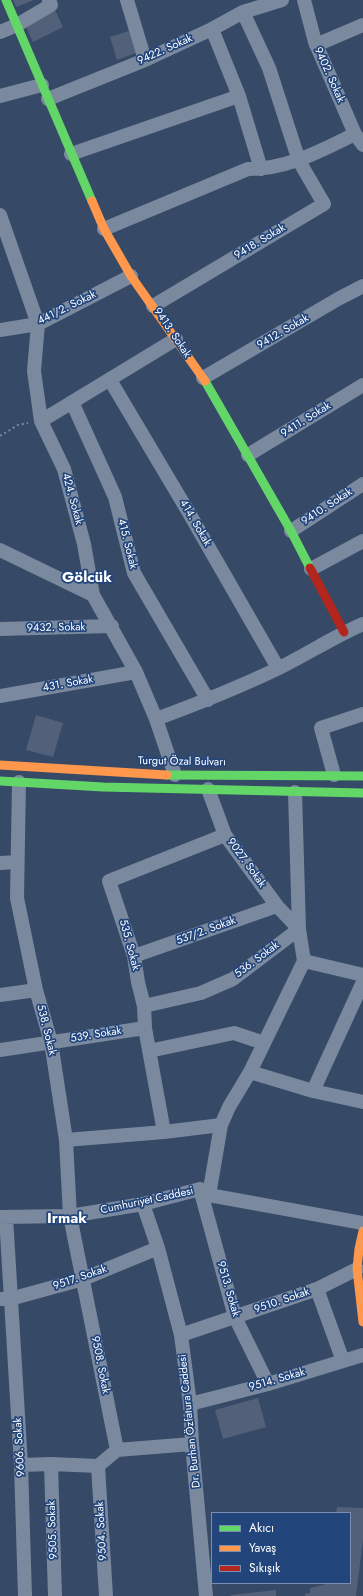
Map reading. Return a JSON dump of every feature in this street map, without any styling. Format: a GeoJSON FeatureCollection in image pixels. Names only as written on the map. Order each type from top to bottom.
{"type":"FeatureCollection","features":[{"type":"Feature","properties":{"kind":"street","name":"9413. Sokak"},"geometry":{"type":"LineString","coordinates":[[6,0],[104,229],[132,276],[203,378],[291,531],[344,632]]}},
{"type":"Feature","properties":{"kind":"street"},"geometry":{"type":"LineString","coordinates":[[127,0],[145,60]]}},
{"type":"Feature","properties":{"kind":"street","name":"9422. Sokak"},"geometry":{"type":"LineString","coordinates":[[48,99],[145,60],[212,29],[243,12],[282,0]]}},
{"type":"Feature","properties":{"kind":"street","name":"9402. Sokak"},"geometry":{"type":"LineString","coordinates":[[304,0],[316,45],[359,140]]}},
{"type":"Feature","properties":{"kind":"street"},"geometry":{"type":"LineString","coordinates":[[0,32],[17,25],[50,3]]}},
{"type":"Feature","properties":{"kind":"street"},"geometry":{"type":"LineString","coordinates":[[243,12],[269,68],[299,161]]}},
{"type":"Feature","properties":{"kind":"street"},"geometry":{"type":"LineString","coordinates":[[316,45],[363,25]]}},
{"type":"Feature","properties":{"kind":"street"},"geometry":{"type":"LineString","coordinates":[[212,29],[239,96],[261,169]]}},
{"type":"Feature","properties":{"kind":"street"},"geometry":{"type":"LineString","coordinates":[[0,96],[42,85]]}},
{"type":"Feature","properties":{"kind":"street"},"geometry":{"type":"LineString","coordinates":[[71,154],[239,96]]}},
{"type":"Feature","properties":{"kind":"street"},"geometry":{"type":"LineString","coordinates":[[104,229],[248,169],[261,169],[299,161],[359,140]]}},
{"type":"Feature","properties":{"kind":"street","name":"9418. Sokak"},"geometry":{"type":"LineString","coordinates":[[154,306],[324,204],[299,161]]}},
{"type":"Feature","properties":{"kind":"street","name":"424. Sokak"},"geometry":{"type":"LineString","coordinates":[[0,215],[4,239],[38,324],[34,371],[42,421],[64,469],[84,544],[93,595],[112,626],[136,672],[156,719],[175,775]]}},
{"type":"Feature","properties":{"kind":"street","name":"441/2. Sokak"},"geometry":{"type":"LineString","coordinates":[[0,330],[38,324],[132,276]]}},
{"type":"Feature","properties":{"kind":"street","name":"9412. Sokak"},"geometry":{"type":"LineString","coordinates":[[203,378],[363,286]]}},
{"type":"Feature","properties":{"kind":"street"},"geometry":{"type":"LineString","coordinates":[[42,421],[176,339]]}},
{"type":"Feature","properties":{"kind":"street","name":"414. Sokak"},"geometry":{"type":"LineString","coordinates":[[110,380],[189,513],[278,668]]}},
{"type":"Feature","properties":{"kind":"street","name":"9411. Sokak"},"geometry":{"type":"LineString","coordinates":[[248,455],[363,385]]}},
{"type":"Feature","properties":{"kind":"street","name":"415. Sokak"},"geometry":{"type":"LineString","coordinates":[[72,402],[115,497],[134,573],[208,700]]}},
{"type":"Feature","properties":{"kind":"street","name":"9410. Sokak"},"geometry":{"type":"LineString","coordinates":[[291,531],[363,484]]}},
{"type":"Feature","properties":{"kind":"street"},"geometry":{"type":"LineString","coordinates":[[311,569],[363,541]]}},
{"type":"Feature","properties":{"kind":"street"},"geometry":{"type":"LineString","coordinates":[[0,550],[93,595]]}},
{"type":"Feature","properties":{"kind":"street"},"geometry":{"type":"LineString","coordinates":[[156,719],[208,700],[278,668],[344,632],[363,624]]}},
{"type":"Feature","properties":{"kind":"street","name":"9432. Sokak"},"geometry":{"type":"LineString","coordinates":[[0,629],[112,626]]}},
{"type":"Feature","properties":{"kind":"street","name":"431. Sokak"},"geometry":{"type":"LineString","coordinates":[[0,696],[136,672]]}},
{"type":"Feature","properties":{"kind":"street"},"geometry":{"type":"LineString","coordinates":[[334,775],[321,728],[363,714]]}},
{"type":"Feature","properties":{"kind":"street","name":"Turgut Özal Bulvarı"},"geometry":{"type":"LineString","coordinates":[[0,765],[175,775],[363,776]]}},
{"type":"Feature","properties":{"kind":"street"},"geometry":{"type":"LineString","coordinates":[[0,781],[103,787],[363,794]]}},
{"type":"Feature","properties":{"kind":"street","name":"538. Sokak"},"geometry":{"type":"LineString","coordinates":[[19,782],[17,862],[18,898],[36,990],[51,1042],[66,1140],[70,1216],[83,1279]]}},
{"type":"Feature","properties":{"kind":"street","name":"9027. Sokak"},"geometry":{"type":"LineString","coordinates":[[208,789],[225,835],[277,906],[299,929]]}},
{"type":"Feature","properties":{"kind":"street"},"geometry":{"type":"LineString","coordinates":[[204,1192],[221,1124],[250,1072],[304,961],[299,929],[295,792]]}},
{"type":"Feature","properties":{"kind":"street","name":"535. Sokak"},"geometry":{"type":"LineString","coordinates":[[164,1132],[145,1028],[144,1006],[134,956],[109,881],[225,835]]}},
{"type":"Feature","properties":{"kind":"street"},"geometry":{"type":"LineString","coordinates":[[0,863],[17,862]]}},
{"type":"Feature","properties":{"kind":"street","name":"537/2. Sokak"},"geometry":{"type":"LineString","coordinates":[[134,956],[277,906]]}},
{"type":"Feature","properties":{"kind":"street","name":"536. Sokak"},"geometry":{"type":"LineString","coordinates":[[144,1006],[201,992],[233,979],[299,929]]}},
{"type":"Feature","properties":{"kind":"street"},"geometry":{"type":"LineString","coordinates":[[304,961],[363,975]]}},
{"type":"Feature","properties":{"kind":"street"},"geometry":{"type":"LineString","coordinates":[[313,1091],[363,982]]}},
{"type":"Feature","properties":{"kind":"street"},"geometry":{"type":"LineString","coordinates":[[0,995],[36,990]]}},
{"type":"Feature","properties":{"kind":"street","name":"539. Sokak"},"geometry":{"type":"LineString","coordinates":[[0,1050],[145,1028]]}},
{"type":"Feature","properties":{"kind":"street"},"geometry":{"type":"LineString","coordinates":[[149,1051],[234,1033],[264,1043]]}},
{"type":"Feature","properties":{"kind":"street"},"geometry":{"type":"LineString","coordinates":[[250,1072],[313,1091],[363,1102]]}},
{"type":"Feature","properties":{"kind":"street"},"geometry":{"type":"LineString","coordinates":[[66,1140],[164,1132],[221,1124]]}},
{"type":"Feature","properties":{"kind":"street","name":"Cumhuriyet Caddesi"},"geometry":{"type":"LineString","coordinates":[[3,1217],[70,1216],[204,1192],[363,1223]]}},
{"type":"Feature","properties":{"kind":"street","name":"9513. Sokak"},"geometry":{"type":"LineString","coordinates":[[204,1192],[235,1317],[268,1384]]}},
{"type":"Feature","properties":{"kind":"street","name":"Dr. Burhan Özfatura Caddesi"},"geometry":{"type":"LineString","coordinates":[[143,1204],[158,1248],[181,1335],[190,1404],[192,1444],[206,1596]]}},
{"type":"Feature","properties":{"kind":"street","name":"9606. Sokak"},"geometry":{"type":"LineString","coordinates":[[3,1217],[5,1299],[21,1465],[25,1596]]}},
{"type":"Feature","properties":{"kind":"street"},"geometry":{"type":"LineString","coordinates":[[363,1231],[357,1269],[363,1322]]}},
{"type":"Feature","properties":{"kind":"street","name":"9517. Sokak"},"geometry":{"type":"LineString","coordinates":[[5,1299],[83,1279],[158,1248]]}},
{"type":"Feature","properties":{"kind":"street","name":"9510. Sokak"},"geometry":{"type":"LineString","coordinates":[[181,1335],[317,1289],[357,1269]]}},
{"type":"Feature","properties":{"kind":"street","name":"9508. Sokak"},"geometry":{"type":"LineString","coordinates":[[83,1279],[117,1450]]}},
{"type":"Feature","properties":{"kind":"street"},"geometry":{"type":"LineString","coordinates":[[317,1289],[343,1361]]}},
{"type":"Feature","properties":{"kind":"street","name":"9514. Sokak"},"geometry":{"type":"LineString","coordinates":[[190,1404],[268,1384],[363,1355]]}},
{"type":"Feature","properties":{"kind":"street"},"geometry":{"type":"LineString","coordinates":[[21,1465],[51,1464],[98,1466],[117,1450],[192,1444]]}},
{"type":"Feature","properties":{"kind":"street","name":"9505. Sokak"},"geometry":{"type":"LineString","coordinates":[[51,1464],[55,1596]]}},
{"type":"Feature","properties":{"kind":"street","name":"9504. Sokak"},"geometry":{"type":"LineString","coordinates":[[98,1466],[106,1596]]}},
{"type":"Feature","properties":{"kind":"path"},"geometry":{"type":"LineString","coordinates":[[0,436],[18,425],[42,421]]}},
{"type":"Feature","properties":{"kind":"building"},"geometry":{"type":"Polygon","coordinates":[[[13,0],[34,0],[16,7],[13,0]]]}},
{"type":"Feature","properties":{"kind":"building"},"geometry":{"type":"Polygon","coordinates":[[[55,10],[63,27],[33,42],[25,24],[55,10]]]}},
{"type":"Feature","properties":{"kind":"building"},"geometry":{"type":"Polygon","coordinates":[[[129,31],[136,53],[117,60],[110,37],[129,31]]]}},
{"type":"Feature","properties":{"kind":"building"},"geometry":{"type":"Polygon","coordinates":[[[36,715],[63,723],[53,757],[26,750],[36,715]]]}},
{"type":"Feature","properties":{"kind":"building"},"geometry":{"type":"Polygon","coordinates":[[[258,1398],[266,1427],[223,1439],[215,1410],[258,1398]]]}},
{"type":"Feature","properties":{"kind":"building"},"geometry":{"type":"Polygon","coordinates":[[[337,1507],[363,1508],[363,1540],[356,1596],[305,1596],[305,1594],[310,1593],[310,1588],[326,1584],[351,1584],[351,1512],[336,1512],[337,1507]]]}},
{"type":"Feature","properties":{"kind":"building"},"geometry":{"type":"Polygon","coordinates":[[[276,1590],[276,1596],[231,1596],[231,1595],[276,1590]]]}},
{"type":"Feature","properties":{"kind":"traffic: fast"},"geometry":{"type":"LineString","coordinates":[[6,0],[92,201]]}},
{"type":"Feature","properties":{"kind":"traffic: fast"},"geometry":{"type":"LineString","coordinates":[[205,381],[291,531],[310,568]]}},
{"type":"Feature","properties":{"kind":"traffic: fast"},"geometry":{"type":"LineString","coordinates":[[167,775],[363,776]]}},
{"type":"Feature","properties":{"kind":"traffic: fast"},"geometry":{"type":"LineString","coordinates":[[0,781],[103,787],[363,793]]}},
{"type":"Feature","properties":{"kind":"traffic: slow"},"geometry":{"type":"LineString","coordinates":[[92,201],[104,229],[131,276],[205,381]]}},
{"type":"Feature","properties":{"kind":"traffic: slow"},"geometry":{"type":"LineString","coordinates":[[0,765],[167,775]]}},
{"type":"Feature","properties":{"kind":"traffic: slow"},"geometry":{"type":"LineString","coordinates":[[363,1231],[357,1269],[363,1322]]}},
{"type":"Feature","properties":{"kind":"traffic: jam"},"geometry":{"type":"LineString","coordinates":[[310,568],[344,632]]}},
{"type":"Feature","properties":{"kind":"district","name":"Gölcük"},"geometry":{"type":"Point","coordinates":[87,578]}},
{"type":"Feature","properties":{"kind":"district","name":"Irmak"},"geometry":{"type":"Point","coordinates":[67,1219]}}]}
